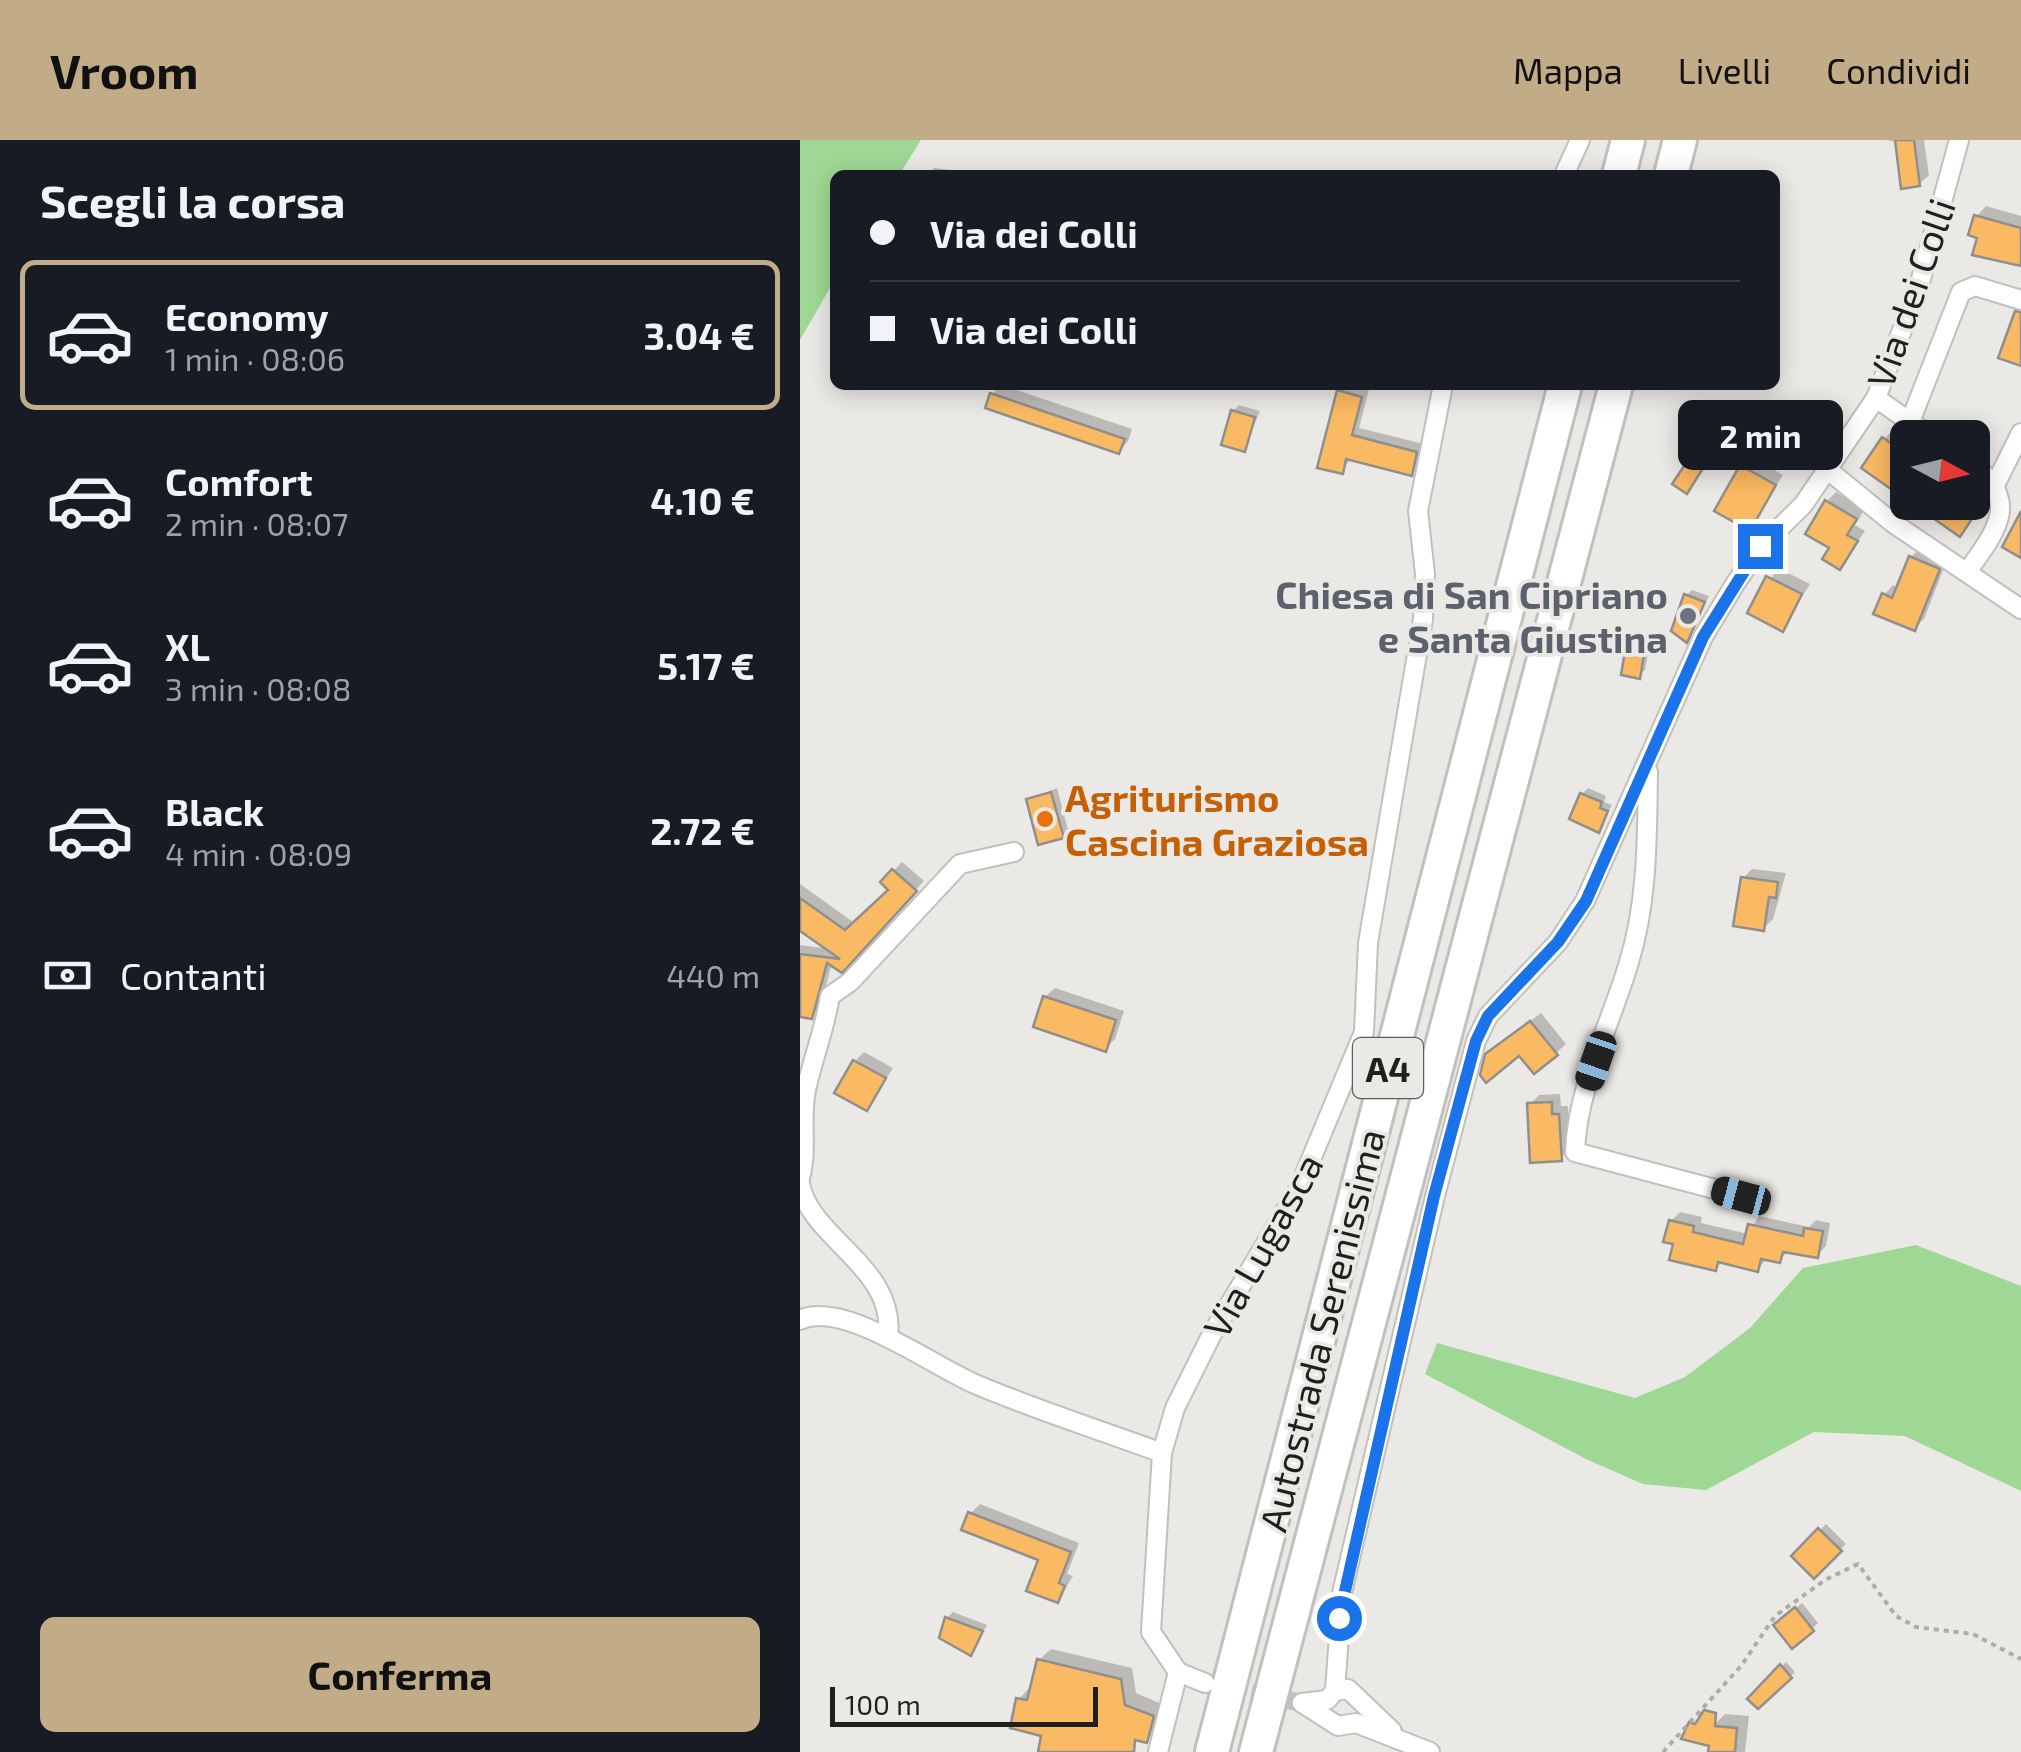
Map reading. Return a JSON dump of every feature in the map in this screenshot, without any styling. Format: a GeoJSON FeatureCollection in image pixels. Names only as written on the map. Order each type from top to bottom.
{"type":"FeatureCollection","features":[{"type":"Feature","properties":{"kind":"highway"},"geometry":{"type":"LineString","coordinates":[[1620,170],[1628,140]]}},
{"type":"Feature","properties":{"kind":"highway"},"geometry":{"type":"LineString","coordinates":[[1672,170],[1680,140]]}},
{"type":"Feature","properties":{"kind":"highway","name":"Autostrada Serenissima"},"geometry":{"type":"LineString","coordinates":[[1212,1752],[1564,390]]}},
{"type":"Feature","properties":{"kind":"highway","name":"Autostrada Serenissima"},"geometry":{"type":"LineString","coordinates":[[1256,1752],[1615,390]]}},
{"type":"Feature","properties":{"kind":"street"},"geometry":{"type":"LineString","coordinates":[[1566,170],[1580,140]]}},
{"type":"Feature","properties":{"kind":"street","name":"Via dei Colli"},"geometry":{"type":"LineString","coordinates":[[1430,1752],[1344,1705],[1339,1652],[1342,1593],[1434,1196],[1476,1041],[1488,1016],[1558,942],[1586,901],[1703,637],[1735,584],[1760,546],[1803,505],[1876,398],[1920,286],[1958,140]]}},
{"type":"Feature","properties":{"kind":"street"},"geometry":{"type":"LineString","coordinates":[[1911,420],[1961,292],[1974,286],[2021,300]]}},
{"type":"Feature","properties":{"kind":"street","name":"Via Lugasca"},"geometry":{"type":"LineString","coordinates":[[1178,1672],[1150,1632],[1162,1453],[1175,1408],[1212,1334],[1300,1188],[1364,1032],[1368,943],[1423,618],[1425,574],[1418,511],[1442,390]]}},
{"type":"Feature","properties":{"kind":"street"},"geometry":{"type":"LineString","coordinates":[[1876,398],[1907,420]]}},
{"type":"Feature","properties":{"kind":"street"},"geometry":{"type":"LineString","coordinates":[[1996,483],[2021,433]]}},
{"type":"Feature","properties":{"kind":"street"},"geometry":{"type":"LineString","coordinates":[[1828,470],[1894,523],[2021,609]]}},
{"type":"Feature","properties":{"kind":"street"},"geometry":{"type":"LineString","coordinates":[[1967,572],[1999,527],[2004,496],[1990,478]]}},
{"type":"Feature","properties":{"kind":"street"},"geometry":{"type":"LineString","coordinates":[[1648,762],[1647,860],[1631,958],[1576,1122],[1575,1152],[1741,1196]]}},
{"type":"Feature","properties":{"kind":"street"},"geometry":{"type":"LineString","coordinates":[[888,1338],[890,1322],[881,1295],[854,1254],[803,1199],[800,1181],[805,1159],[806,1093],[822,1045],[830,996],[850,982],[960,864],[1014,852]]}},
{"type":"Feature","properties":{"kind":"street"},"geometry":{"type":"LineString","coordinates":[[800,1320],[817,1316],[888,1338],[973,1383],[1162,1453]]}},
{"type":"Feature","properties":{"kind":"street"},"geometry":{"type":"LineString","coordinates":[[1158,1752],[1178,1672],[1205,1683]]}},
{"type":"Feature","properties":{"kind":"path"},"geometry":{"type":"LineString","coordinates":[[1664,1752],[1742,1666],[1775,1616],[1824,1580],[1858,1564],[1896,1616],[1916,1627],[1973,1634],[2021,1659]]}},
{"type":"Feature","properties":{"kind":"green space"},"geometry":{"type":"Polygon","coordinates":[[[800,140],[921,140],[902,170],[830,170],[830,288],[800,340],[800,140]]]}},
{"type":"Feature","properties":{"kind":"green space"},"geometry":{"type":"Polygon","coordinates":[[[1916,1245],[2021,1286],[2021,1491],[1905,1436],[1814,1432],[1706,1490],[1643,1484],[1588,1460],[1425,1374],[1437,1343],[1635,1398],[1685,1377],[1750,1328],[1803,1268],[1916,1245]]]}},
{"type":"Feature","properties":{"kind":"building"},"geometry":{"type":"Polygon","coordinates":[[[1895,140],[1914,140],[1920,186],[1901,189],[1895,140]]]}},
{"type":"Feature","properties":{"kind":"building"},"geometry":{"type":"Polygon","coordinates":[[[1974,215],[2021,228],[2021,266],[1972,255],[1977,238],[1968,235],[1974,215]]]}},
{"type":"Feature","properties":{"kind":"building"},"geometry":{"type":"Polygon","coordinates":[[[2015,311],[2021,312],[2021,366],[1998,358],[2015,311]]]}},
{"type":"Feature","properties":{"kind":"building"},"geometry":{"type":"Polygon","coordinates":[[[1337,390],[1362,397],[1352,435],[1417,452],[1412,476],[1346,459],[1343,474],[1317,468],[1337,390]]]}},
{"type":"Feature","properties":{"kind":"building"},"geometry":{"type":"Polygon","coordinates":[[[990,393],[1125,439],[1119,454],[985,408],[990,393]]]}},
{"type":"Feature","properties":{"kind":"building"},"geometry":{"type":"Polygon","coordinates":[[[1231,410],[1255,417],[1245,452],[1221,445],[1231,410]]]}},
{"type":"Feature","properties":{"kind":"building"},"geometry":{"type":"Polygon","coordinates":[[[1705,435],[1718,444],[1687,494],[1672,484],[1705,435]]]}},
{"type":"Feature","properties":{"kind":"building"},"geometry":{"type":"Polygon","coordinates":[[[1882,437],[1890,443],[1890,488],[1861,468],[1882,437]]]}},
{"type":"Feature","properties":{"kind":"building"},"geometry":{"type":"Polygon","coordinates":[[[1740,465],[1776,485],[1750,531],[1714,511],[1740,465]]]}},
{"type":"Feature","properties":{"kind":"building"},"geometry":{"type":"Polygon","coordinates":[[[1825,500],[1857,519],[1847,535],[1858,541],[1840,570],[1822,559],[1829,548],[1805,534],[1825,500]]]}},
{"type":"Feature","properties":{"kind":"building"},"geometry":{"type":"Polygon","coordinates":[[[2021,511],[2021,558],[2002,547],[2021,511]]]}},
{"type":"Feature","properties":{"kind":"building"},"geometry":{"type":"Polygon","coordinates":[[[1936,520],[1971,520],[1960,537],[1936,520]]]}},
{"type":"Feature","properties":{"kind":"building"},"geometry":{"type":"Polygon","coordinates":[[[1909,556],[1940,569],[1915,631],[1873,614],[1882,593],[1892,598],[1909,556]]]}},
{"type":"Feature","properties":{"kind":"building"},"geometry":{"type":"Polygon","coordinates":[[[1766,576],[1802,594],[1783,632],[1747,613],[1766,576]]]}},
{"type":"Feature","properties":{"kind":"building","name":"Chiesa di San Cipriano e Santa Giustina"},"geometry":{"type":"Polygon","coordinates":[[[1684,594],[1705,602],[1687,643],[1671,631],[1684,594]]]}},
{"type":"Feature","properties":{"kind":"building"},"geometry":{"type":"Polygon","coordinates":[[[1626,645],[1645,648],[1640,679],[1621,675],[1626,645]]]}},
{"type":"Feature","properties":{"kind":"building","name":"Agriturismo Cascina Graziosa"},"geometry":{"type":"Polygon","coordinates":[[[1051,792],[1064,838],[1038,845],[1026,799],[1051,792]]]}},
{"type":"Feature","properties":{"kind":"building"},"geometry":{"type":"Polygon","coordinates":[[[1580,793],[1602,802],[1600,808],[1608,811],[1599,833],[1569,819],[1580,793]]]}},
{"type":"Feature","properties":{"kind":"building"},"geometry":{"type":"Polygon","coordinates":[[[892,869],[917,891],[842,973],[827,963],[812,1019],[800,1017],[800,954],[840,959],[800,931],[800,898],[845,930],[888,890],[880,882],[892,869]]]}},
{"type":"Feature","properties":{"kind":"building"},"geometry":{"type":"Polygon","coordinates":[[[1741,877],[1778,882],[1776,898],[1769,897],[1764,931],[1733,926],[1741,877]]]}},
{"type":"Feature","properties":{"kind":"building"},"geometry":{"type":"Polygon","coordinates":[[[1043,996],[1116,1020],[1106,1052],[1033,1027],[1043,996]]]}},
{"type":"Feature","properties":{"kind":"building"},"geometry":{"type":"Polygon","coordinates":[[[1530,1021],[1558,1055],[1534,1074],[1519,1056],[1486,1083],[1480,1075],[1485,1054],[1530,1021]]]}},
{"type":"Feature","properties":{"kind":"building"},"geometry":{"type":"Polygon","coordinates":[[[853,1060],[886,1078],[867,1111],[834,1093],[853,1060]]]}},
{"type":"Feature","properties":{"kind":"building"},"geometry":{"type":"Polygon","coordinates":[[[1552,1102],[1552,1114],[1559,1114],[1562,1161],[1530,1163],[1527,1103],[1552,1102]]]}},
{"type":"Feature","properties":{"kind":"building"},"geometry":{"type":"Polygon","coordinates":[[[1669,1220],[1694,1226],[1693,1232],[1743,1244],[1748,1224],[1803,1236],[1804,1228],[1823,1231],[1818,1258],[1783,1252],[1780,1263],[1761,1259],[1758,1272],[1718,1262],[1716,1271],[1669,1260],[1673,1244],[1663,1242],[1669,1220]]]}},
{"type":"Feature","properties":{"kind":"building"},"geometry":{"type":"Polygon","coordinates":[[[968,1512],[1071,1552],[1059,1583],[1065,1586],[1058,1603],[1026,1591],[1038,1560],[961,1530],[968,1512]]]}},
{"type":"Feature","properties":{"kind":"building"},"geometry":{"type":"Polygon","coordinates":[[[1818,1528],[1842,1551],[1814,1579],[1791,1556],[1818,1528]]]}},
{"type":"Feature","properties":{"kind":"building"},"geometry":{"type":"Polygon","coordinates":[[[1795,1607],[1814,1631],[1792,1649],[1773,1625],[1795,1607]]]}},
{"type":"Feature","properties":{"kind":"building"},"geometry":{"type":"Polygon","coordinates":[[[945,1617],[983,1631],[971,1656],[939,1638],[945,1617]]]}},
{"type":"Feature","properties":{"kind":"building"},"geometry":{"type":"Polygon","coordinates":[[[1037,1659],[1121,1679],[1125,1705],[1154,1716],[1147,1743],[1135,1740],[1134,1752],[1038,1752],[1041,1736],[1010,1728],[1016,1698],[1027,1700],[1037,1659]]]}},
{"type":"Feature","properties":{"kind":"building"},"geometry":{"type":"Polygon","coordinates":[[[1780,1664],[1792,1678],[1758,1709],[1747,1699],[1780,1664]]]}},
{"type":"Feature","properties":{"kind":"building"},"geometry":{"type":"Polygon","coordinates":[[[1704,1710],[1716,1713],[1715,1726],[1737,1728],[1735,1752],[1708,1752],[1709,1746],[1681,1739],[1689,1722],[1695,1724],[1704,1710]]]}},
{"type":"Feature","properties":{"kind":"tunnel"},"geometry":{"type":"LineString","coordinates":[[1225,1687],[1302,1703]]}},
{"type":"Feature","properties":{"kind":"place","name":"Chiesa di San Cipriano e Santa Giustina"},"geometry":{"type":"Point","coordinates":[1688,616]}},
{"type":"Feature","properties":{"kind":"place","name":"Agriturismo Cascina Graziosa"},"geometry":{"type":"Point","coordinates":[1045,819]}},
{"type":"Feature","properties":{"kind":"route"},"geometry":{"type":"LineString","coordinates":[[1339,1618],[1434,1196],[1476,1041],[1488,1016],[1536,968],[1586,901],[1703,637],[1760,546]]}}]}
